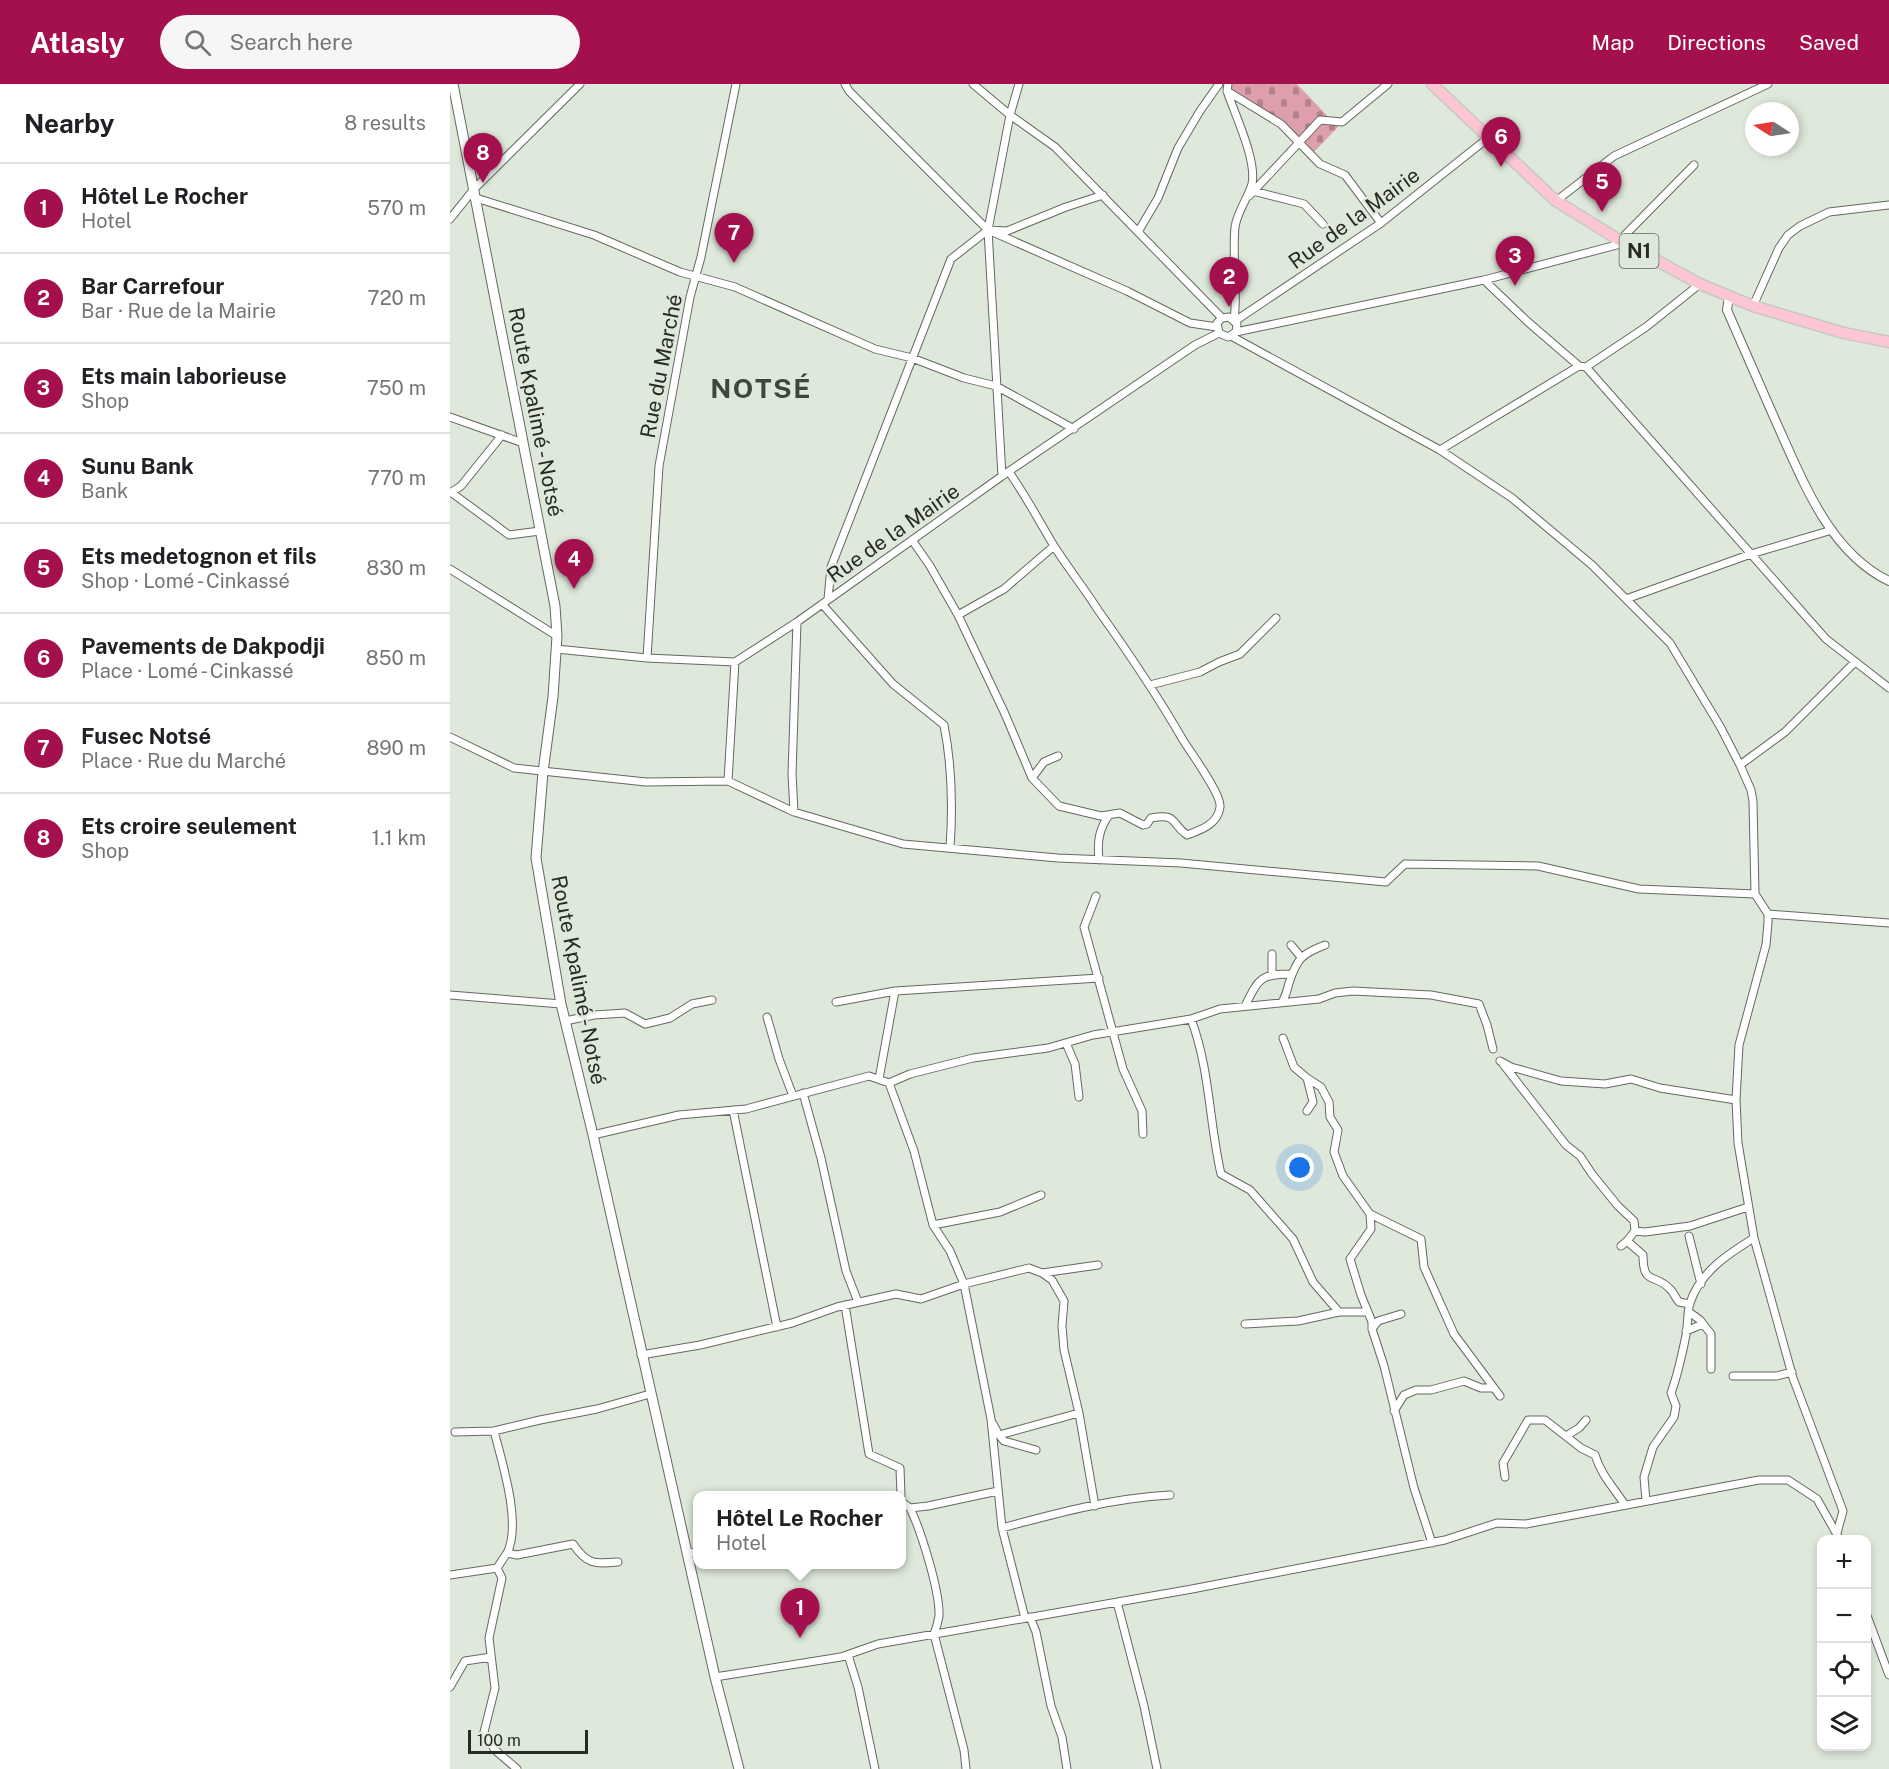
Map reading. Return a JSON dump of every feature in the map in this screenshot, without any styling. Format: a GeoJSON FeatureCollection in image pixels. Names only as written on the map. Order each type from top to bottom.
{"type":"FeatureCollection","features":[{"type":"Feature","properties":{"kind":"highway","name":"N1"},"geometry":{"type":"LineString","coordinates":[[1432,84],[1556,201],[1622,241],[1700,284],[1753,306],[1844,333],[1889,342]]}},
{"type":"Feature","properties":{"kind":"main road","name":"Route Kpalimé - Notsé"},"geometry":{"type":"LineString","coordinates":[[453,84],[552,587],[556,649],[536,858],[561,1004],[593,1135],[687,1554],[739,1769]]}},
{"type":"Feature","properties":{"kind":"street"},"geometry":{"type":"LineString","coordinates":[[450,219],[580,84]]}},
{"type":"Feature","properties":{"kind":"street","name":"Rue du Marché"},"geometry":{"type":"LineString","coordinates":[[647,658],[659,466],[688,307],[701,256],[736,84]]}},
{"type":"Feature","properties":{"kind":"street"},"geometry":{"type":"LineString","coordinates":[[845,84],[849,91],[988,230],[1127,291],[1190,323],[1218,330],[1224,337],[1485,280],[1622,241],[1695,165]]}},
{"type":"Feature","properties":{"kind":"street"},"geometry":{"type":"LineString","coordinates":[[973,84],[1010,115],[1055,147],[1222,318]]}},
{"type":"Feature","properties":{"kind":"street"},"geometry":{"type":"LineString","coordinates":[[1002,476],[988,230],[1010,115],[1019,84]]}},
{"type":"Feature","properties":{"kind":"street"},"geometry":{"type":"LineString","coordinates":[[1138,232],[1158,198],[1178,148],[1219,84]]}},
{"type":"Feature","properties":{"kind":"street"},"geometry":{"type":"LineString","coordinates":[[1246,201],[1320,120],[1342,122],[1388,84]]}},
{"type":"Feature","properties":{"kind":"street"},"geometry":{"type":"LineString","coordinates":[[1556,201],[1614,156],[1768,84]]}},
{"type":"Feature","properties":{"kind":"street"},"geometry":{"type":"LineString","coordinates":[[1227,87],[1281,124],[1320,164],[1345,175],[1381,223]]}},
{"type":"Feature","properties":{"kind":"street"},"geometry":{"type":"LineString","coordinates":[[1227,87],[1253,167],[1252,182],[1235,225],[1234,334]]}},
{"type":"Feature","properties":{"kind":"street","name":"Rue de la Mairie"},"geometry":{"type":"LineString","coordinates":[[1234,320],[1381,223],[1488,138]]}},
{"type":"Feature","properties":{"kind":"street"},"geometry":{"type":"LineString","coordinates":[[1253,191],[1304,204],[1323,224]]}},
{"type":"Feature","properties":{"kind":"street"},"geometry":{"type":"LineString","coordinates":[[475,193],[594,235],[680,272],[735,287],[875,349],[912,358],[964,378],[996,386],[1074,429]]}},
{"type":"Feature","properties":{"kind":"street"},"geometry":{"type":"LineString","coordinates":[[950,848],[951,761],[944,725],[893,684],[825,601],[831,567],[951,259],[988,230],[1007,231],[1102,195]]}},
{"type":"Feature","properties":{"kind":"street"},"geometry":{"type":"LineString","coordinates":[[1753,306],[1779,248],[1788,235],[1800,225],[1829,212],[1889,205]]}},
{"type":"Feature","properties":{"kind":"street"},"geometry":{"type":"LineString","coordinates":[[1485,280],[1528,322],[1583,366],[1826,639],[1889,688]]}},
{"type":"Feature","properties":{"kind":"street"},"geometry":{"type":"LineString","coordinates":[[1440,450],[1646,327],[1700,284]]}},
{"type":"Feature","properties":{"kind":"street"},"geometry":{"type":"LineString","coordinates":[[1730,297],[1727,309],[1809,495],[1842,545],[1873,574],[1889,582]]}},
{"type":"Feature","properties":{"kind":"street"},"geometry":{"type":"LineString","coordinates":[[1222,318],[1229,317],[1234,320]]}},
{"type":"Feature","properties":{"kind":"street"},"geometry":{"type":"LineString","coordinates":[[1218,330],[1222,318]]}},
{"type":"Feature","properties":{"kind":"street","name":"Rue de la Mairie"},"geometry":{"type":"LineString","coordinates":[[735,662],[797,622],[1002,476],[1218,330]]}},
{"type":"Feature","properties":{"kind":"street"},"geometry":{"type":"LineString","coordinates":[[1234,334],[1440,450],[1512,498],[1592,565],[1670,643],[1721,728],[1740,765],[1751,790],[1753,801],[1755,894],[1768,914],[1766,945],[1739,1045],[1736,1100],[1738,1143],[1754,1238],[1792,1372],[1843,1512],[1839,1535]]}},
{"type":"Feature","properties":{"kind":"street"},"geometry":{"type":"LineString","coordinates":[[450,417],[523,443]]}},
{"type":"Feature","properties":{"kind":"street"},"geometry":{"type":"LineString","coordinates":[[502,435],[479,466],[461,486],[451,493],[509,535],[540,531]]}},
{"type":"Feature","properties":{"kind":"street"},"geometry":{"type":"LineString","coordinates":[[912,540],[958,615],[1005,714],[1032,778],[1059,806],[1101,816],[1120,813],[1143,825],[1147,824],[1151,818],[1168,816],[1173,818],[1187,835],[1208,825],[1215,820],[1220,807],[1220,801],[1211,782],[1150,685],[1054,546],[1009,472]]}},
{"type":"Feature","properties":{"kind":"street"},"geometry":{"type":"LineString","coordinates":[[1626,599],[1751,554],[1832,530]]}},
{"type":"Feature","properties":{"kind":"street"},"geometry":{"type":"LineString","coordinates":[[958,615],[1004,589],[1054,546]]}},
{"type":"Feature","properties":{"kind":"street"},"geometry":{"type":"LineString","coordinates":[[450,569],[556,636]]}},
{"type":"Feature","properties":{"kind":"street"},"geometry":{"type":"LineString","coordinates":[[1150,685],[1200,672],[1240,654],[1276,618]]}},
{"type":"Feature","properties":{"kind":"street"},"geometry":{"type":"LineString","coordinates":[[794,812],[792,774],[797,622]]}},
{"type":"Feature","properties":{"kind":"street"},"geometry":{"type":"LineString","coordinates":[[556,649],[647,658],[735,662],[728,781]]}},
{"type":"Feature","properties":{"kind":"street"},"geometry":{"type":"LineString","coordinates":[[1740,765],[1785,732],[1855,662]]}},
{"type":"Feature","properties":{"kind":"street"},"geometry":{"type":"LineString","coordinates":[[450,737],[514,768],[646,782],[728,781],[794,812],[903,844],[1099,860],[1181,863],[1386,882],[1405,864],[1538,866],[1639,889],[1755,894]]}},
{"type":"Feature","properties":{"kind":"street"},"geometry":{"type":"LineString","coordinates":[[1032,778],[1044,762],[1058,756]]}},
{"type":"Feature","properties":{"kind":"street"},"geometry":{"type":"LineString","coordinates":[[1099,860],[1097,843],[1101,828],[1109,815]]}},
{"type":"Feature","properties":{"kind":"street"},"geometry":{"type":"LineString","coordinates":[[1096,896],[1084,927],[1124,1069],[1142,1111],[1143,1134]]}},
{"type":"Feature","properties":{"kind":"street"},"geometry":{"type":"LineString","coordinates":[[1768,914],[1889,923]]}},
{"type":"Feature","properties":{"kind":"street"},"geometry":{"type":"LineString","coordinates":[[1291,945],[1301,957]]}},
{"type":"Feature","properties":{"kind":"street"},"geometry":{"type":"LineString","coordinates":[[1282,1002],[1301,957],[1325,945]]}},
{"type":"Feature","properties":{"kind":"street"},"geometry":{"type":"LineString","coordinates":[[1272,954],[1272,974]]}},
{"type":"Feature","properties":{"kind":"street"},"geometry":{"type":"LineString","coordinates":[[1245,1006],[1257,982],[1272,974],[1292,974]]}},
{"type":"Feature","properties":{"kind":"street"},"geometry":{"type":"LineString","coordinates":[[836,1002],[895,991],[1099,978]]}},
{"type":"Feature","properties":{"kind":"street"},"geometry":{"type":"LineString","coordinates":[[879,1079],[895,991]]}},
{"type":"Feature","properties":{"kind":"street"},"geometry":{"type":"LineString","coordinates":[[593,1135],[678,1115],[746,1108],[869,1076],[889,1083],[910,1074],[973,1058],[1048,1048],[1113,1032],[1191,1019],[1221,1009],[1318,999],[1335,993],[1353,991],[1431,995],[1479,1004],[1492,1048]]}},
{"type":"Feature","properties":{"kind":"street"},"geometry":{"type":"LineString","coordinates":[[450,995],[561,1004]]}},
{"type":"Feature","properties":{"kind":"street"},"geometry":{"type":"LineString","coordinates":[[565,1021],[594,1015],[625,1013],[645,1024],[670,1017],[692,1004],[712,1000]]}},
{"type":"Feature","properties":{"kind":"street"},"geometry":{"type":"LineString","coordinates":[[767,1017],[793,1096]]}},
{"type":"Feature","properties":{"kind":"street"},"geometry":{"type":"LineString","coordinates":[[1191,1019],[1199,1041],[1221,1174],[1250,1190],[1293,1239],[1313,1282],[1338,1312]]}},
{"type":"Feature","properties":{"kind":"street"},"geometry":{"type":"LineString","coordinates":[[1283,1038],[1294,1066],[1321,1087],[1329,1102],[1330,1117],[1338,1130],[1334,1152],[1343,1176],[1370,1214],[1421,1239],[1424,1267],[1454,1334],[1500,1396]]}},
{"type":"Feature","properties":{"kind":"street"},"geometry":{"type":"LineString","coordinates":[[1066,1042],[1075,1064],[1078,1097]]}},
{"type":"Feature","properties":{"kind":"street"},"geometry":{"type":"LineString","coordinates":[[1635,1232],[1634,1221],[1618,1206],[1580,1156],[1566,1145],[1500,1060],[1511,1067],[1561,1081],[1605,1084],[1631,1078],[1660,1089],[1736,1100]]}},
{"type":"Feature","properties":{"kind":"street"},"geometry":{"type":"LineString","coordinates":[[1307,1078],[1313,1102],[1307,1111]]}},
{"type":"Feature","properties":{"kind":"street"},"geometry":{"type":"LineString","coordinates":[[889,1083],[914,1151],[933,1226],[950,1251],[964,1284],[991,1419],[1002,1528],[1028,1618],[1036,1632],[1051,1706],[1062,1737],[1067,1769]]}},
{"type":"Feature","properties":{"kind":"street"},"geometry":{"type":"LineString","coordinates":[[803,1093],[821,1158],[846,1271],[858,1302]]}},
{"type":"Feature","properties":{"kind":"street"},"geometry":{"type":"LineString","coordinates":[[733,1110],[777,1327]]}},
{"type":"Feature","properties":{"kind":"street"},"geometry":{"type":"LineString","coordinates":[[933,1226],[1000,1212],[1041,1195]]}},
{"type":"Feature","properties":{"kind":"street"},"geometry":{"type":"LineString","coordinates":[[1712,1369],[1711,1334],[1689,1309],[1679,1302],[1672,1290],[1647,1276],[1643,1269],[1643,1255],[1624,1244],[1635,1232],[1690,1226],[1748,1207]]}},
{"type":"Feature","properties":{"kind":"street"},"geometry":{"type":"LineString","coordinates":[[1370,1214],[1371,1229],[1350,1259],[1372,1322],[1414,1488],[1432,1543]]}},
{"type":"Feature","properties":{"kind":"street"},"geometry":{"type":"LineString","coordinates":[[1689,1236],[1701,1284]]}},
{"type":"Feature","properties":{"kind":"street"},"geometry":{"type":"LineString","coordinates":[[1646,1501],[1644,1477],[1653,1447],[1674,1417],[1676,1406],[1671,1393],[1680,1367],[1689,1309],[1712,1268],[1727,1255],[1754,1238]]}},
{"type":"Feature","properties":{"kind":"street"},"geometry":{"type":"LineString","coordinates":[[1042,1273],[1098,1265]]}},
{"type":"Feature","properties":{"kind":"street"},"geometry":{"type":"LineString","coordinates":[[641,1354],[700,1345],[777,1327],[845,1305],[896,1294],[921,1299],[964,1284],[1029,1268],[1042,1273],[1052,1281],[1064,1301],[1062,1326],[1064,1350],[1079,1413],[1095,1506]]}},
{"type":"Feature","properties":{"kind":"street"},"geometry":{"type":"LineString","coordinates":[[845,1305],[869,1454],[900,1468],[901,1491]]}},
{"type":"Feature","properties":{"kind":"street"},"geometry":{"type":"LineString","coordinates":[[1245,1324],[1298,1321],[1338,1312],[1368,1312]]}},
{"type":"Feature","properties":{"kind":"street"},"geometry":{"type":"LineString","coordinates":[[1372,1329],[1378,1322],[1401,1314]]}},
{"type":"Feature","properties":{"kind":"street"},"geometry":{"type":"LineString","coordinates":[[1686,1332],[1703,1324]]}},
{"type":"Feature","properties":{"kind":"street"},"geometry":{"type":"LineString","coordinates":[[1733,1376],[1777,1376],[1792,1372]]}},
{"type":"Feature","properties":{"kind":"street"},"geometry":{"type":"LineString","coordinates":[[1394,1411],[1404,1395],[1416,1390],[1431,1390],[1464,1381],[1481,1388],[1494,1388]]}},
{"type":"Feature","properties":{"kind":"street"},"geometry":{"type":"LineString","coordinates":[[455,1432],[494,1431],[597,1409],[650,1394]]}},
{"type":"Feature","properties":{"kind":"street"},"geometry":{"type":"LineString","coordinates":[[999,1435],[1079,1413]]}},
{"type":"Feature","properties":{"kind":"street"},"geometry":{"type":"LineString","coordinates":[[991,1419],[1004,1441],[1036,1450]]}},
{"type":"Feature","properties":{"kind":"street"},"geometry":{"type":"LineString","coordinates":[[1505,1477],[1503,1463],[1528,1420],[1545,1420],[1594,1455],[1599,1470],[1625,1505]]}},
{"type":"Feature","properties":{"kind":"street"},"geometry":{"type":"LineString","coordinates":[[1566,1436],[1579,1428],[1586,1420]]}},
{"type":"Feature","properties":{"kind":"street"},"geometry":{"type":"LineString","coordinates":[[450,1575],[496,1568],[512,1544],[514,1526],[494,1431]]}},
{"type":"Feature","properties":{"kind":"street"},"geometry":{"type":"LineString","coordinates":[[716,1677],[848,1655],[878,1644],[1432,1543],[1497,1523],[1526,1524],[1759,1480],[1788,1480],[1817,1499],[1838,1535]]}},
{"type":"Feature","properties":{"kind":"street"},"geometry":{"type":"LineString","coordinates":[[910,1508],[998,1491]]}},
{"type":"Feature","properties":{"kind":"street"},"geometry":{"type":"LineString","coordinates":[[1002,1528],[1056,1513],[1136,1497],[1170,1495]]}},
{"type":"Feature","properties":{"kind":"street"},"geometry":{"type":"LineString","coordinates":[[906,1505],[910,1508],[918,1525],[934,1585],[939,1616],[934,1634],[964,1750],[966,1769]]}},
{"type":"Feature","properties":{"kind":"street"},"geometry":{"type":"LineString","coordinates":[[507,1553],[517,1555],[573,1544],[582,1557],[596,1564],[618,1562]]}},
{"type":"Feature","properties":{"kind":"street"},"geometry":{"type":"LineString","coordinates":[[687,1554],[693,1552]]}},
{"type":"Feature","properties":{"kind":"street"},"geometry":{"type":"LineString","coordinates":[[496,1568],[502,1578],[489,1638],[495,1688],[484,1732],[495,1750],[517,1769]]}},
{"type":"Feature","properties":{"kind":"street"},"geometry":{"type":"LineString","coordinates":[[1118,1602],[1157,1769]]}},
{"type":"Feature","properties":{"kind":"street"},"geometry":{"type":"LineString","coordinates":[[1871,1626],[1889,1675]]}},
{"type":"Feature","properties":{"kind":"street"},"geometry":{"type":"LineString","coordinates":[[848,1655],[858,1687],[875,1769]]}},
{"type":"Feature","properties":{"kind":"street"},"geometry":{"type":"LineString","coordinates":[[450,1687],[465,1661],[491,1657]]}},
{"type":"Feature","properties":{"kind":"green space"},"geometry":{"type":"Polygon","coordinates":[[[1230,84],[1297,84],[1338,127],[1310,156],[1281,124],[1228,90],[1230,84]]]}},
{"type":"Feature","properties":{"kind":"place","name":"Pavements de Dakpodji"},"geometry":{"type":"Point","coordinates":[1501,167]}},
{"type":"Feature","properties":{"kind":"place","name":"Ets croire seulement"},"geometry":{"type":"Point","coordinates":[483,183]}},
{"type":"Feature","properties":{"kind":"place","name":"Ets medetognon et fils"},"geometry":{"type":"Point","coordinates":[1602,212]}},
{"type":"Feature","properties":{"kind":"place","name":"Fusec Notsé"},"geometry":{"type":"Point","coordinates":[734,263]}},
{"type":"Feature","properties":{"kind":"place","name":"Ets main laborieuse"},"geometry":{"type":"Point","coordinates":[1515,286]}},
{"type":"Feature","properties":{"kind":"place","name":"Bar Carrefour"},"geometry":{"type":"Point","coordinates":[1229,307]}},
{"type":"Feature","properties":{"kind":"place","name":"Sunu Bank"},"geometry":{"type":"Point","coordinates":[574,589]}},
{"type":"Feature","properties":{"kind":"place","name":"Hôtel Le Rocher"},"geometry":{"type":"Point","coordinates":[800,1638]}},
{"type":"Feature","properties":{"kind":"district","name":"NOTSÉ"},"geometry":{"type":"Point","coordinates":[761,388]}}]}
